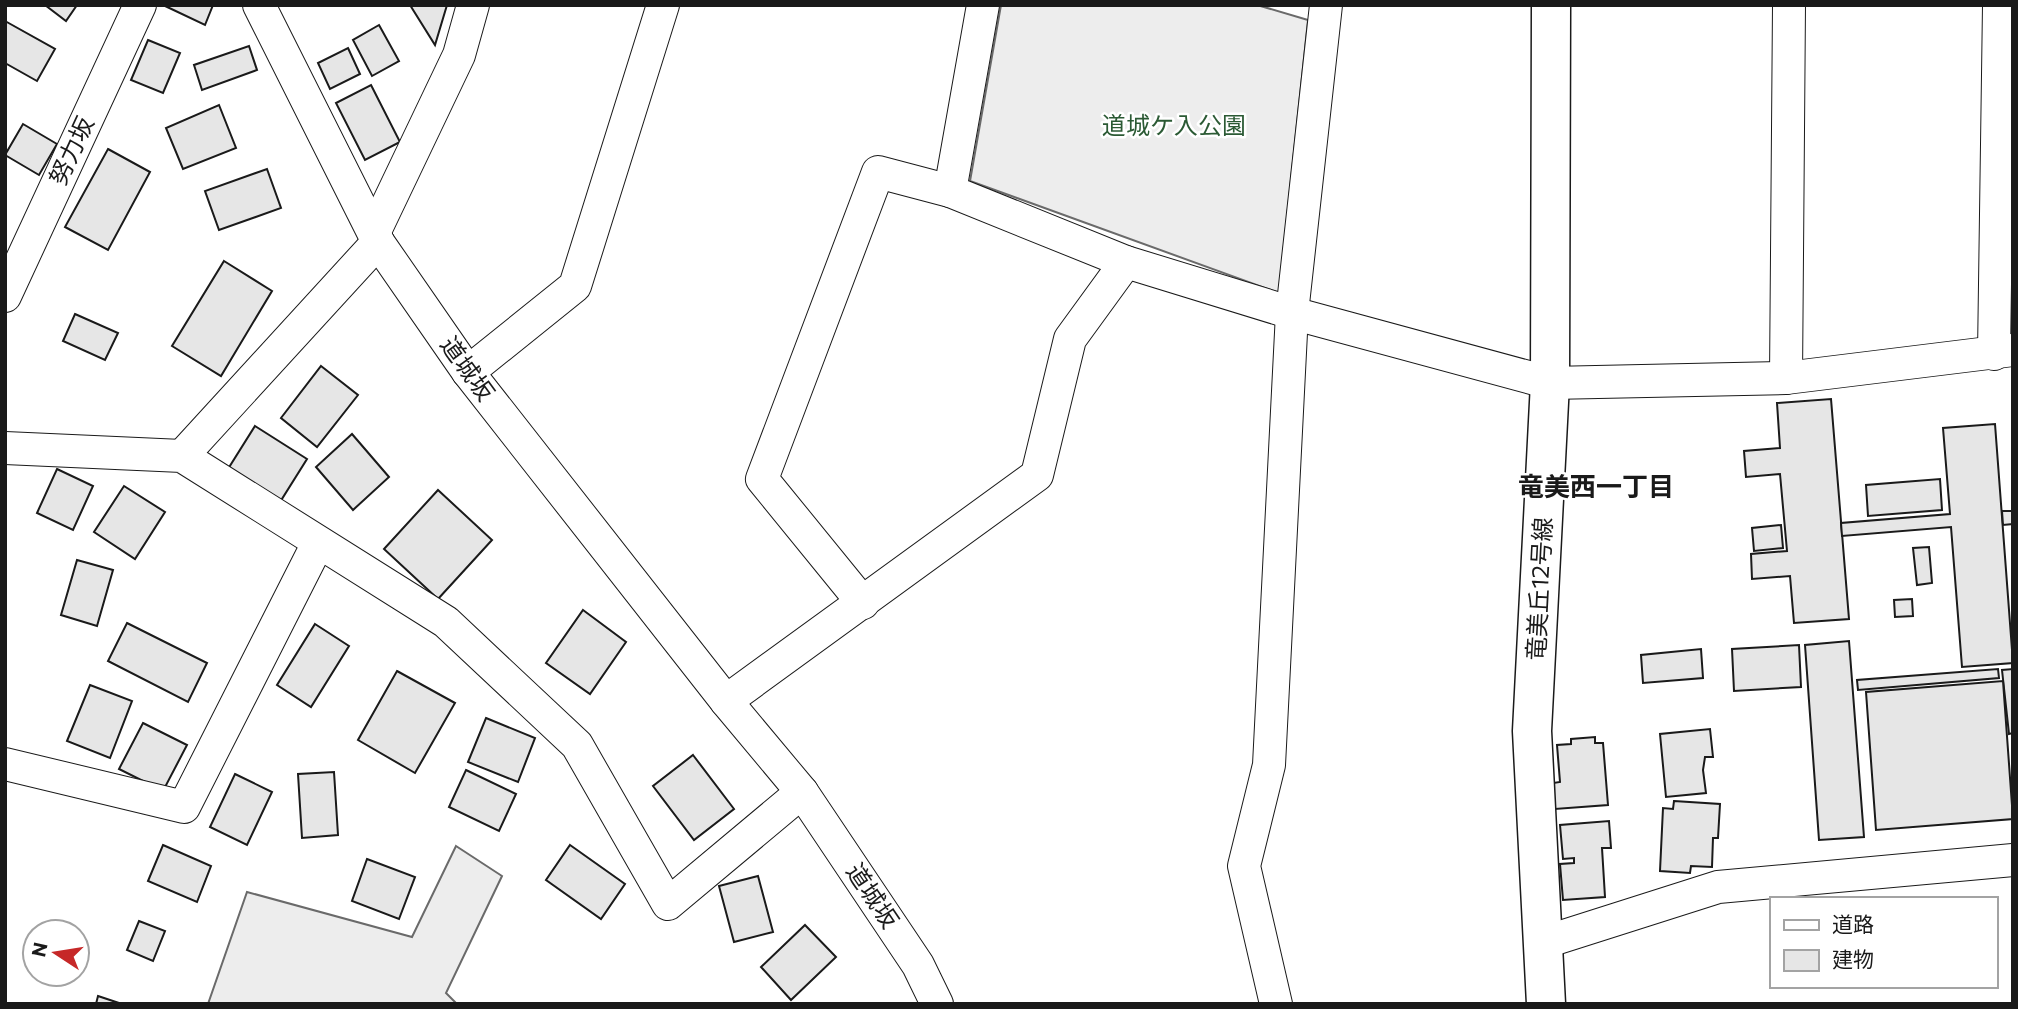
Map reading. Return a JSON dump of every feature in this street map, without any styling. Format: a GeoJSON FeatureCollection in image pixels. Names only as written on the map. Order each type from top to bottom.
{"type":"FeatureCollection","features":[{"type":"Feature","properties":{"kind":"street","name":"努力坂"},"geometry":{"type":"LineString","coordinates":[[5,296],[140,5]]}},
{"type":"Feature","properties":{"kind":"street","name":"道城坂"},"geometry":{"type":"LineString","coordinates":[[259,5],[376,237],[468,372],[726,701],[802,792],[918,965],[937,1004]]}},
{"type":"Feature","properties":{"kind":"street"},"geometry":{"type":"LineString","coordinates":[[182,456],[376,237],[459,55],[473,5]]}},
{"type":"Feature","properties":{"kind":"street"},"geometry":{"type":"LineString","coordinates":[[468,372],[575,286],[663,5]]}},
{"type":"Feature","properties":{"kind":"street"},"geometry":{"type":"LineString","coordinates":[[950,191],[983,5]]}},
{"type":"Feature","properties":{"kind":"street"},"geometry":{"type":"LineString","coordinates":[[1276,1004],[1244,866],[1269,765],[1292,313],[1326,5]]}},
{"type":"Feature","properties":{"kind":"street","name":"竜美丘12号線"},"geometry":{"type":"LineString","coordinates":[[1546,1004],[1532,731],[1550,383],[1551,5]]}},
{"type":"Feature","properties":{"kind":"street"},"geometry":{"type":"LineString","coordinates":[[1786,378],[1789,5]]}},
{"type":"Feature","properties":{"kind":"street"},"geometry":{"type":"LineString","coordinates":[[863,603],[762,479],[878,172],[950,191],[1126,262],[1292,313],[1550,383],[1786,378],[2003,352],[1999,5]]}},
{"type":"Feature","properties":{"kind":"street"},"geometry":{"type":"LineString","coordinates":[[726,701],[1037,475],[1070,339],[1126,262]]}},
{"type":"Feature","properties":{"kind":"street"},"geometry":{"type":"LineString","coordinates":[[5,448],[182,456],[446,622],[577,746],[668,904],[802,792]]}},
{"type":"Feature","properties":{"kind":"street"},"geometry":{"type":"LineString","coordinates":[[5,764],[184,807],[318,543]]}},
{"type":"Feature","properties":{"kind":"street"},"geometry":{"type":"LineString","coordinates":[[1542,943],[1718,887],[2013,860]]}},
{"type":"Feature","properties":{"kind":"shaded area","name":"道城ケ入公園"},"geometry":{"type":"Polygon","coordinates":[[[1001,5],[1257,5],[1308,20],[1279,293],[970,181],[1001,5]]]}},
{"type":"Feature","properties":{"kind":"shaded area"},"geometry":{"type":"Polygon","coordinates":[[[456,846],[502,876],[446,993],[457,1004],[208,1004],[247,892],[412,937],[456,846]]]}},
{"type":"Feature","properties":{"kind":"building"},"geometry":{"type":"Polygon","coordinates":[[[45,5],[77,5],[66,21],[45,5]]]}},
{"type":"Feature","properties":{"kind":"building"},"geometry":{"type":"Polygon","coordinates":[[[163,5],[213,5],[205,25],[163,5]]]}},
{"type":"Feature","properties":{"kind":"building"},"geometry":{"type":"Polygon","coordinates":[[[410,5],[447,5],[435,45],[410,5]]]}},
{"type":"Feature","properties":{"kind":"building"},"geometry":{"type":"Polygon","coordinates":[[[5,21],[55,49],[37,81],[5,63],[5,21]]]}},
{"type":"Feature","properties":{"kind":"building"},"geometry":{"type":"Polygon","coordinates":[[[379,25],[399,61],[372,76],[353,40],[379,25]]]}},
{"type":"Feature","properties":{"kind":"building"},"geometry":{"type":"Polygon","coordinates":[[[148,40],[180,53],[163,93],[131,80],[148,40]]]}},
{"type":"Feature","properties":{"kind":"building"},"geometry":{"type":"Polygon","coordinates":[[[249,46],[257,70],[202,90],[194,65],[249,46]]]}},
{"type":"Feature","properties":{"kind":"building"},"geometry":{"type":"Polygon","coordinates":[[[348,48],[360,74],[330,89],[318,63],[348,48]]]}},
{"type":"Feature","properties":{"kind":"building"},"geometry":{"type":"Polygon","coordinates":[[[371,85],[400,142],[365,160],[336,103],[371,85]]]}},
{"type":"Feature","properties":{"kind":"building"},"geometry":{"type":"Polygon","coordinates":[[[219,105],[236,148],[183,169],[166,128],[219,105]]]}},
{"type":"Feature","properties":{"kind":"building"},"geometry":{"type":"Polygon","coordinates":[[[23,124],[57,144],[39,175],[5,155],[23,124]]]}},
{"type":"Feature","properties":{"kind":"building"},"geometry":{"type":"Polygon","coordinates":[[[108,149],[150,172],[108,250],[65,227],[108,149]]]}},
{"type":"Feature","properties":{"kind":"building"},"geometry":{"type":"Polygon","coordinates":[[[267,169],[281,208],[219,230],[205,191],[267,169]]]}},
{"type":"Feature","properties":{"kind":"building"},"geometry":{"type":"Polygon","coordinates":[[[224,261],[272,291],[221,376],[172,346],[224,261]]]}},
{"type":"Feature","properties":{"kind":"building"},"geometry":{"type":"Polygon","coordinates":[[[75,314],[118,333],[105,360],[63,341],[75,314]]]}},
{"type":"Feature","properties":{"kind":"building"},"geometry":{"type":"Polygon","coordinates":[[[321,366],[358,395],[317,447],[281,418],[321,366]]]}},
{"type":"Feature","properties":{"kind":"building"},"geometry":{"type":"Polygon","coordinates":[[[1831,399],[1849,619],[1794,623],[1790,576],[1752,579],[1751,554],[1787,551],[1780,474],[1746,477],[1744,451],[1780,448],[1777,403],[1831,399]]]}},
{"type":"Feature","properties":{"kind":"building"},"geometry":{"type":"Polygon","coordinates":[[[1995,424],[2013,663],[1962,667],[1951,527],[1842,536],[1841,523],[1950,514],[1943,428],[1995,424]]]}},
{"type":"Feature","properties":{"kind":"building"},"geometry":{"type":"Polygon","coordinates":[[[255,426],[307,459],[280,502],[228,469],[255,426]]]}},
{"type":"Feature","properties":{"kind":"building"},"geometry":{"type":"Polygon","coordinates":[[[352,434],[389,477],[353,510],[316,467],[352,434]]]}},
{"type":"Feature","properties":{"kind":"building"},"geometry":{"type":"Polygon","coordinates":[[[57,469],[93,486],[73,530],[37,513],[57,469]]]}},
{"type":"Feature","properties":{"kind":"building"},"geometry":{"type":"Polygon","coordinates":[[[1940,479],[1942,510],[1868,516],[1866,485],[1940,479]]]}},
{"type":"Feature","properties":{"kind":"building"},"geometry":{"type":"Polygon","coordinates":[[[124,486],[165,512],[135,559],[94,532],[124,486]]]}},
{"type":"Feature","properties":{"kind":"building"},"geometry":{"type":"Polygon","coordinates":[[[438,490],[492,540],[438,599],[384,549],[438,490]]]}},
{"type":"Feature","properties":{"kind":"building"},"geometry":{"type":"Polygon","coordinates":[[[2002,511],[2013,511],[2013,524],[2003,525],[2002,511]]]}},
{"type":"Feature","properties":{"kind":"building"},"geometry":{"type":"Polygon","coordinates":[[[1781,525],[1783,548],[1754,551],[1752,528],[1781,525]]]}},
{"type":"Feature","properties":{"kind":"building"},"geometry":{"type":"Polygon","coordinates":[[[1929,547],[1932,583],[1917,585],[1913,548],[1929,547]]]}},
{"type":"Feature","properties":{"kind":"building"},"geometry":{"type":"Polygon","coordinates":[[[77,560],[113,570],[97,626],[61,615],[77,560]]]}},
{"type":"Feature","properties":{"kind":"building"},"geometry":{"type":"Polygon","coordinates":[[[1912,599],[1913,616],[1895,617],[1894,600],[1912,599]]]}},
{"type":"Feature","properties":{"kind":"building"},"geometry":{"type":"Polygon","coordinates":[[[583,610],[626,642],[590,694],[546,663],[583,610]]]}},
{"type":"Feature","properties":{"kind":"building"},"geometry":{"type":"Polygon","coordinates":[[[127,623],[207,663],[188,702],[108,661],[127,623]]]}},
{"type":"Feature","properties":{"kind":"building"},"geometry":{"type":"Polygon","coordinates":[[[315,624],[349,646],[311,707],[277,685],[315,624]]]}},
{"type":"Feature","properties":{"kind":"building"},"geometry":{"type":"Polygon","coordinates":[[[1849,641],[1864,837],[1819,840],[1805,645],[1849,641]]]}},
{"type":"Feature","properties":{"kind":"building"},"geometry":{"type":"Polygon","coordinates":[[[1799,645],[1801,687],[1734,691],[1732,649],[1799,645]]]}},
{"type":"Feature","properties":{"kind":"building"},"geometry":{"type":"Polygon","coordinates":[[[1701,649],[1703,678],[1643,683],[1641,655],[1701,649]]]}},
{"type":"Feature","properties":{"kind":"building"},"geometry":{"type":"Polygon","coordinates":[[[1998,669],[1999,678],[1858,690],[1857,680],[1998,669]]]}},
{"type":"Feature","properties":{"kind":"building"},"geometry":{"type":"Polygon","coordinates":[[[2013,669],[2013,733],[2009,734],[2002,670],[2013,669]]]}},
{"type":"Feature","properties":{"kind":"building"},"geometry":{"type":"Polygon","coordinates":[[[397,671],[455,703],[415,773],[358,740],[397,671]]]}},
{"type":"Feature","properties":{"kind":"building"},"geometry":{"type":"Polygon","coordinates":[[[2003,681],[2013,819],[1876,830],[1866,692],[2003,681]]]}},
{"type":"Feature","properties":{"kind":"building"},"geometry":{"type":"Polygon","coordinates":[[[90,685],[132,701],[110,758],[67,741],[90,685]]]}},
{"type":"Feature","properties":{"kind":"building"},"geometry":{"type":"Polygon","coordinates":[[[486,718],[535,738],[518,782],[468,762],[486,718]]]}},
{"type":"Feature","properties":{"kind":"building"},"geometry":{"type":"Polygon","coordinates":[[[143,723],[187,745],[163,791],[119,769],[143,723]]]}},
{"type":"Feature","properties":{"kind":"building"},"geometry":{"type":"Polygon","coordinates":[[[1710,729],[1713,757],[1705,757],[1703,770],[1706,793],[1666,797],[1660,734],[1710,729]]]}},
{"type":"Feature","properties":{"kind":"building"},"geometry":{"type":"Polygon","coordinates":[[[1595,737],[1595,743],[1603,743],[1608,805],[1555,809],[1553,783],[1560,782],[1557,745],[1571,744],[1571,739],[1595,737]]]}},
{"type":"Feature","properties":{"kind":"building"},"geometry":{"type":"Polygon","coordinates":[[[693,755],[734,809],[694,840],[653,786],[693,755]]]}},
{"type":"Feature","properties":{"kind":"building"},"geometry":{"type":"Polygon","coordinates":[[[466,770],[516,794],[499,831],[449,807],[466,770]]]}},
{"type":"Feature","properties":{"kind":"building"},"geometry":{"type":"Polygon","coordinates":[[[334,772],[338,835],[302,838],[298,774],[334,772]]]}},
{"type":"Feature","properties":{"kind":"building"},"geometry":{"type":"Polygon","coordinates":[[[235,774],[272,792],[247,845],[210,827],[235,774]]]}},
{"type":"Feature","properties":{"kind":"building"},"geometry":{"type":"Polygon","coordinates":[[[1674,801],[1720,804],[1718,838],[1713,838],[1712,867],[1691,866],[1690,873],[1660,871],[1663,808],[1673,809],[1674,801]]]}},
{"type":"Feature","properties":{"kind":"building"},"geometry":{"type":"Polygon","coordinates":[[[1609,821],[1611,848],[1602,848],[1605,897],[1563,900],[1560,864],[1574,863],[1574,858],[1563,859],[1560,825],[1609,821]]]}},
{"type":"Feature","properties":{"kind":"building"},"geometry":{"type":"Polygon","coordinates":[[[163,845],[211,866],[197,902],[148,881],[163,845]]]}},
{"type":"Feature","properties":{"kind":"building"},"geometry":{"type":"Polygon","coordinates":[[[570,845],[625,884],[601,919],[546,880],[570,845]]]}},
{"type":"Feature","properties":{"kind":"building"},"geometry":{"type":"Polygon","coordinates":[[[367,859],[415,877],[399,919],[352,901],[367,859]]]}},
{"type":"Feature","properties":{"kind":"building"},"geometry":{"type":"Polygon","coordinates":[[[758,876],[773,932],[734,942],[719,886],[758,876]]]}},
{"type":"Feature","properties":{"kind":"building"},"geometry":{"type":"Polygon","coordinates":[[[139,921],[165,931],[153,961],[127,950],[139,921]]]}},
{"type":"Feature","properties":{"kind":"building"},"geometry":{"type":"Polygon","coordinates":[[[805,925],[836,957],[791,1000],[761,967],[805,925]]]}},
{"type":"Feature","properties":{"kind":"building"},"geometry":{"type":"Polygon","coordinates":[[[98,996],[122,1004],[96,1004],[98,996]]]}},
{"type":"Feature","properties":{"kind":"district","name":"竜美西一丁目"},"geometry":{"type":"Point","coordinates":[1596,487]}}]}
